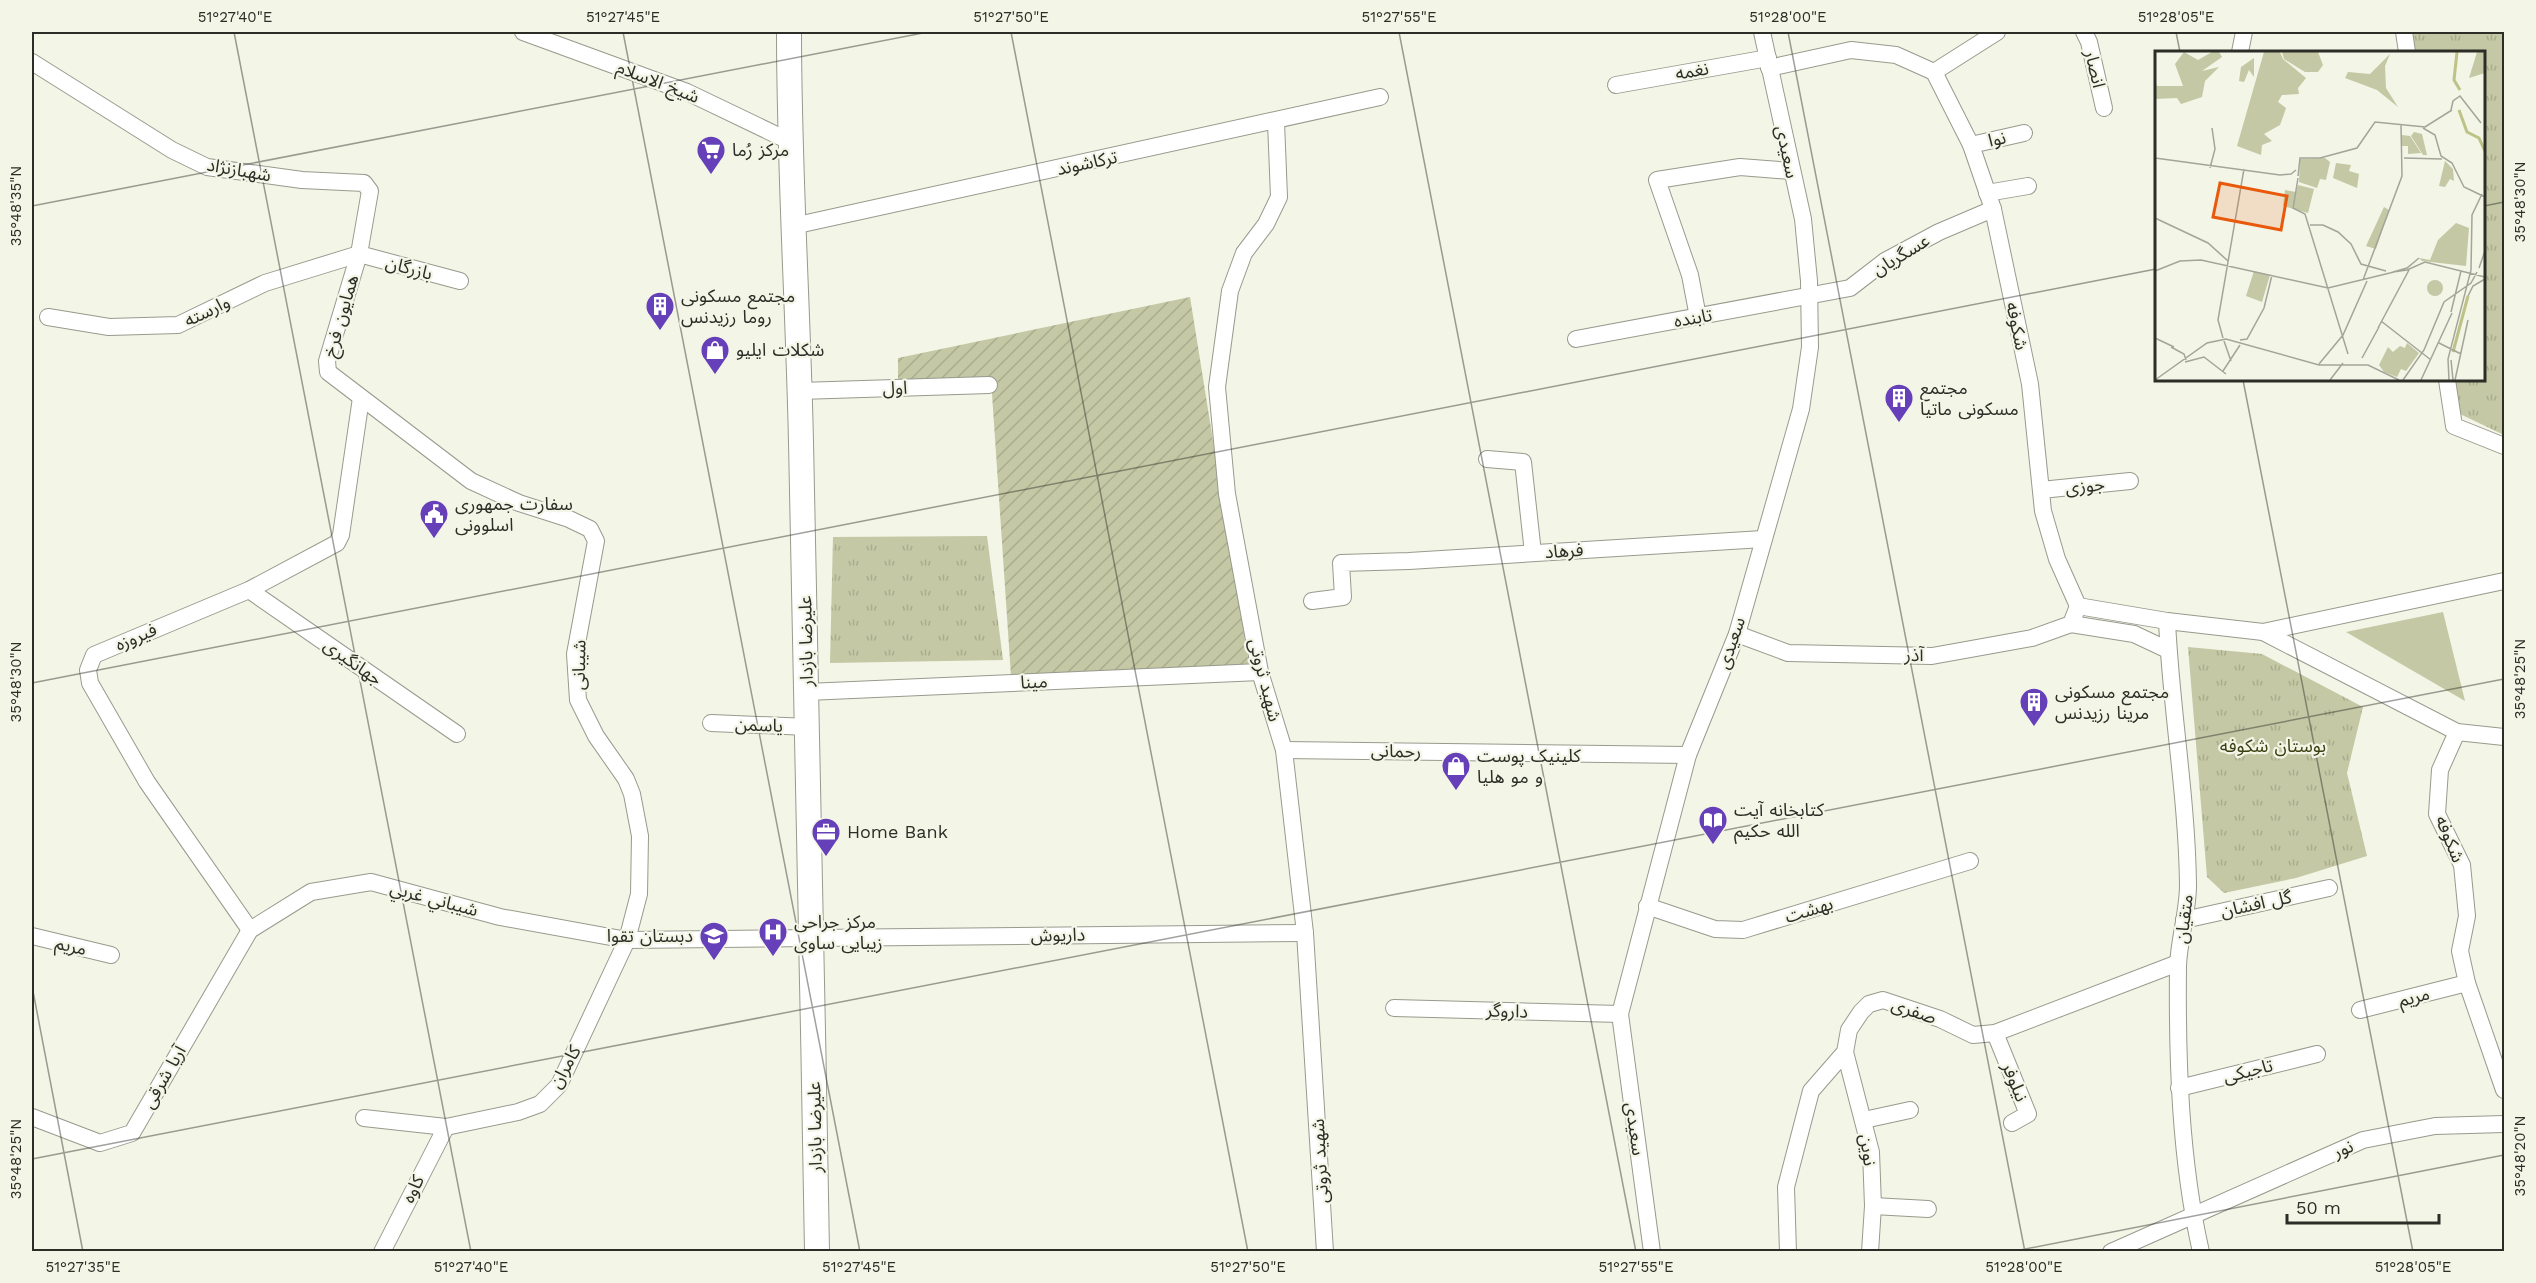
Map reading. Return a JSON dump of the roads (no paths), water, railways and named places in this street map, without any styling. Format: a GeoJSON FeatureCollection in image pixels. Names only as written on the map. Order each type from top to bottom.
{"type":"FeatureCollection","features":[{"type":"Feature","properties":{"kind":"main road","name":"علیرضا بازدار"},"geometry":{"type":"LineString","coordinates":[[789,32],[789,141],[800,391],[808,727],[817,1251]]}},
{"type":"Feature","properties":{"kind":"street","name":"شیخ الاسلام"},"geometry":{"type":"LineString","coordinates":[[523,32],[687,92],[789,141]]}},
{"type":"Feature","properties":{"kind":"street","name":"سعیدی"},"geometry":{"type":"LineString","coordinates":[[1652,1251],[1620,1014],[1688,755],[1737,634],[1801,410],[1810,347],[1810,297],[1803,219],[1762,32]]}},
{"type":"Feature","properties":{"kind":"street"},"geometry":{"type":"LineString","coordinates":[[1768,63],[1851,50],[1896,55],[1934,72],[1997,32]]}},
{"type":"Feature","properties":{"kind":"street","name":"انصار"},"geometry":{"type":"LineString","coordinates":[[2084,32],[2089,42],[2104,108]]}},
{"type":"Feature","properties":{"kind":"street"},"geometry":{"type":"LineString","coordinates":[[2240,51],[2244,32]]}},
{"type":"Feature","properties":{"kind":"street"},"geometry":{"type":"LineString","coordinates":[[2404,32],[2407,51]]}},
{"type":"Feature","properties":{"kind":"street","name":"شهبازنژاد"},"geometry":{"type":"LineString","coordinates":[[32,62],[172,150],[207,167],[303,180],[364,183],[370,191],[358,254]]}},
{"type":"Feature","properties":{"kind":"street","name":"نغمه"},"geometry":{"type":"LineString","coordinates":[[1616,85],[1768,63]]}},
{"type":"Feature","properties":{"kind":"street","name":"شکوفه"},"geometry":{"type":"LineString","coordinates":[[1934,72],[1971,146],[1990,201],[2030,384],[2043,511],[2057,559],[2078,606]]}},
{"type":"Feature","properties":{"kind":"street","name":"ترکاشوند"},"geometry":{"type":"LineString","coordinates":[[793,226],[1380,98]]}},
{"type":"Feature","properties":{"kind":"street","name":"شهید ثروتی"},"geometry":{"type":"LineString","coordinates":[[1276,122],[1279,197],[1266,224],[1244,253],[1230,291],[1217,387],[1227,494],[1260,672],[1284,750],[1305,933],[1325,1251]]}},
{"type":"Feature","properties":{"kind":"street","name":"نوا"},"geometry":{"type":"LineString","coordinates":[[1971,146],[2024,133]]}},
{"type":"Feature","properties":{"kind":"street"},"geometry":{"type":"LineString","coordinates":[[1698,317],[1687,265],[1657,180],[1740,167],[1791,171]]}},
{"type":"Feature","properties":{"kind":"street","name":"عسگریان"},"geometry":{"type":"LineString","coordinates":[[1810,297],[1850,288],[1885,261],[1990,201],[2028,186]]}},
{"type":"Feature","properties":{"kind":"street","name":"بازرگان"},"geometry":{"type":"LineString","coordinates":[[358,254],[460,281]]}},
{"type":"Feature","properties":{"kind":"street","name":"وارسته"},"geometry":{"type":"LineString","coordinates":[[48,317],[109,327],[178,326],[265,283],[358,254]]}},
{"type":"Feature","properties":{"kind":"street","name":"همایون فرخ"},"geometry":{"type":"LineString","coordinates":[[358,254],[327,366],[328,372],[361,398]]}},
{"type":"Feature","properties":{"kind":"street","name":"تابنده"},"geometry":{"type":"LineString","coordinates":[[1576,339],[1810,297]]}},
{"type":"Feature","properties":{"kind":"street"},"geometry":{"type":"LineString","coordinates":[[2447,381],[2454,426],[2505,446]]}},
{"type":"Feature","properties":{"kind":"street","name":"اول"},"geometry":{"type":"LineString","coordinates":[[800,391],[989,385]]}},
{"type":"Feature","properties":{"kind":"street","name":"فیروزه"},"geometry":{"type":"LineString","coordinates":[[250,930],[147,782],[90,683],[88,670],[94,655],[249,590],[337,543],[341,535],[361,398]]}},
{"type":"Feature","properties":{"kind":"street","name":"شیبانی"},"geometry":{"type":"LineString","coordinates":[[361,398],[471,481],[519,503],[569,519],[590,529],[593,534],[596,541],[575,654],[578,700],[596,736],[626,779],[636,815],[640,836],[639,894],[627,940]]}},
{"type":"Feature","properties":{"kind":"street"},"geometry":{"type":"LineString","coordinates":[[1487,459],[1523,462],[1533,553]]}},
{"type":"Feature","properties":{"kind":"street","name":"جوزی"},"geometry":{"type":"LineString","coordinates":[[2041,490],[2130,481]]}},
{"type":"Feature","properties":{"kind":"street","name":"فرهاد"},"geometry":{"type":"LineString","coordinates":[[1343,597],[1341,563],[1763,538]]}},
{"type":"Feature","properties":{"kind":"street"},"geometry":{"type":"LineString","coordinates":[[2168,650],[2134,634],[2071,624],[2078,606],[2167,621],[2262,632],[2505,581]]}},
{"type":"Feature","properties":{"kind":"street","name":"جهانگیری"},"geometry":{"type":"LineString","coordinates":[[249,590],[457,734]]}},
{"type":"Feature","properties":{"kind":"street","name":"متقیان"},"geometry":{"type":"LineString","coordinates":[[2167,621],[2185,813],[2188,887],[2178,963],[2179,1088],[2193,1217],[2200,1251]]}},
{"type":"Feature","properties":{"kind":"street","name":"آذر"},"geometry":{"type":"LineString","coordinates":[[1737,634],[1788,653],[1932,656],[2032,638],[2071,624]]}},
{"type":"Feature","properties":{"kind":"street"},"geometry":{"type":"LineString","coordinates":[[2262,632],[2457,732],[2505,737]]}},
{"type":"Feature","properties":{"kind":"street","name":"مینا"},"geometry":{"type":"LineString","coordinates":[[807,692],[1260,672]]}},
{"type":"Feature","properties":{"kind":"street","name":"یاسمن"},"geometry":{"type":"LineString","coordinates":[[711,723],[808,727]]}},
{"type":"Feature","properties":{"kind":"street","name":"شکوفه"},"geometry":{"type":"LineString","coordinates":[[2457,732],[2439,770],[2437,814],[2462,865],[2467,916],[2460,951],[2467,983],[2505,1090]]}},
{"type":"Feature","properties":{"kind":"street","name":"رحمانی"},"geometry":{"type":"LineString","coordinates":[[1284,750],[1688,755]]}},
{"type":"Feature","properties":{"kind":"street","name":"بهشت"},"geometry":{"type":"LineString","coordinates":[[1647,906],[1715,929],[1743,930],[1970,861]]}},
{"type":"Feature","properties":{"kind":"street","name":"شيباني غربي"},"geometry":{"type":"LineString","coordinates":[[250,930],[311,892],[371,882],[500,917],[627,940]]}},
{"type":"Feature","properties":{"kind":"street","name":"گل افشان"},"geometry":{"type":"LineString","coordinates":[[2184,920],[2329,888]]}},
{"type":"Feature","properties":{"kind":"street","name":"آریا شرقی"},"geometry":{"type":"LineString","coordinates":[[32,1117],[100,1143],[132,1133],[250,930]]}},
{"type":"Feature","properties":{"kind":"street","name":"داریوش"},"geometry":{"type":"LineString","coordinates":[[812,938],[1305,933]]}},
{"type":"Feature","properties":{"kind":"street","name":"مریم"},"geometry":{"type":"LineString","coordinates":[[32,936],[111,955]]}},
{"type":"Feature","properties":{"kind":"street"},"geometry":{"type":"LineString","coordinates":[[627,940],[812,938]]}},
{"type":"Feature","properties":{"kind":"street","name":"کامران"},"geometry":{"type":"LineString","coordinates":[[364,1118],[446,1127],[518,1112],[540,1104],[559,1085],[627,940]]}},
{"type":"Feature","properties":{"kind":"street","name":"صفری"},"geometry":{"type":"LineString","coordinates":[[1788,1251],[1786,1187],[1811,1091],[1845,1052],[1849,1030],[1869,1004],[1883,1000],[1940,1019],[1973,1035],[1995,1033],[2178,963]]}},
{"type":"Feature","properties":{"kind":"street","name":"مریم"},"geometry":{"type":"LineString","coordinates":[[2360,1010],[2467,983]]}},
{"type":"Feature","properties":{"kind":"street","name":"داروگر"},"geometry":{"type":"LineString","coordinates":[[1394,1008],[1620,1014]]}},
{"type":"Feature","properties":{"kind":"street","name":"نیلوفر"},"geometry":{"type":"LineString","coordinates":[[1995,1033],[2028,1114],[2012,1123]]}},
{"type":"Feature","properties":{"kind":"street","name":"نوین"},"geometry":{"type":"LineString","coordinates":[[1845,1052],[1871,1152],[1873,1206],[1870,1251]]}},
{"type":"Feature","properties":{"kind":"street","name":"تاجیکی"},"geometry":{"type":"LineString","coordinates":[[2179,1088],[2317,1054]]}},
{"type":"Feature","properties":{"kind":"street"},"geometry":{"type":"LineString","coordinates":[[1864,1120],[1910,1110]]}},
{"type":"Feature","properties":{"kind":"street","name":"نور"},"geometry":{"type":"LineString","coordinates":[[2193,1217],[2363,1140],[2435,1126],[2505,1124]]}},
{"type":"Feature","properties":{"kind":"street","name":"کاوه"},"geometry":{"type":"LineString","coordinates":[[382,1251],[446,1127]]}},
{"type":"Feature","properties":{"kind":"street"},"geometry":{"type":"LineString","coordinates":[[1873,1206],[1928,1209]]}},
{"type":"Feature","properties":{"kind":"street"},"geometry":{"type":"LineString","coordinates":[[2111,1251],[2193,1217]]}},
{"type":"Feature","properties":{"kind":"place","name":"مرکز رُما"},"geometry":{"type":"Point","coordinates":[711,176]}},
{"type":"Feature","properties":{"kind":"place","name":"مجتمع مسکونی روما رزیدنس"},"geometry":{"type":"Point","coordinates":[660,332]}},
{"type":"Feature","properties":{"kind":"place","name":"شکلات ایلیو"},"geometry":{"type":"Point","coordinates":[715,376]}},
{"type":"Feature","properties":{"kind":"place","name":"مجتمع مسکونی ماتیا"},"geometry":{"type":"Point","coordinates":[1899,424]}},
{"type":"Feature","properties":{"kind":"place","name":"سفارت جمهوری اسلوونی"},"geometry":{"type":"Point","coordinates":[434,540]}},
{"type":"Feature","properties":{"kind":"place","name":"مجتمع مسکونی مرینا رزیدنس"},"geometry":{"type":"Point","coordinates":[2034,728]}},
{"type":"Feature","properties":{"kind":"place","name":"کلینیک پوست و مو هلیا"},"geometry":{"type":"Point","coordinates":[1456,792]}},
{"type":"Feature","properties":{"kind":"place","name":"کتابخانه آیت الله حکیم"},"geometry":{"type":"Point","coordinates":[1713,846]}},
{"type":"Feature","properties":{"kind":"place","name":"Home Bank"},"geometry":{"type":"Point","coordinates":[826,858]}},
{"type":"Feature","properties":{"kind":"place","name":"مرکز جراحی زیبایی ساوی"},"geometry":{"type":"Point","coordinates":[773,958]}},
{"type":"Feature","properties":{"kind":"place","name":"دبستان تقوا"},"geometry":{"type":"Point","coordinates":[714,962]}},
{"type":"Feature","properties":{"kind":"park label","name":"بوستان شکوفه"},"geometry":{"type":"Point","coordinates":[2273,746]}}]}
